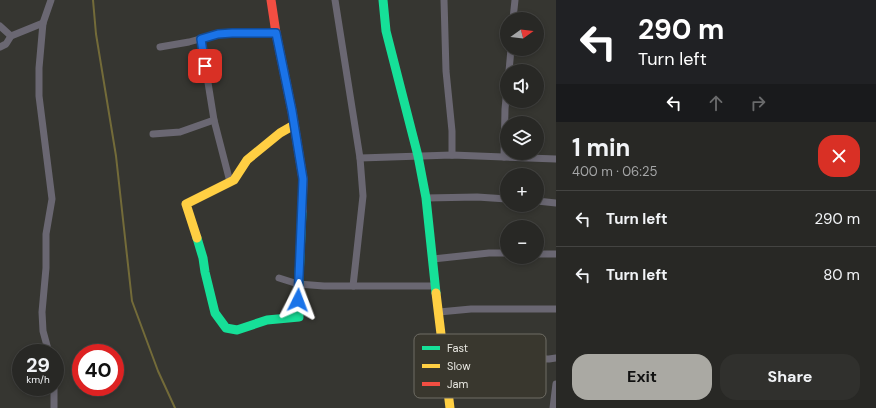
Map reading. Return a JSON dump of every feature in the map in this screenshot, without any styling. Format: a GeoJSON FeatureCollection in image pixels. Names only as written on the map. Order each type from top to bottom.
{"type":"FeatureCollection","features":[{"type":"Feature","properties":{"kind":"street"},"geometry":{"type":"LineString","coordinates":[[47,344],[43,331],[42,312],[46,268],[46,234],[52,199],[40,96],[39,68],[43,23],[51,0]]}},
{"type":"Feature","properties":{"kind":"street"},"geometry":{"type":"LineString","coordinates":[[271,0],[276,33],[292,111],[303,179],[298,284],[299,317],[268,320],[237,330],[226,328],[215,313],[203,258],[186,204],[234,180],[251,156],[280,133],[294,125]]}},
{"type":"Feature","properties":{"kind":"street"},"geometry":{"type":"LineString","coordinates":[[335,0],[360,158],[363,196],[354,286]]}},
{"type":"Feature","properties":{"kind":"street"},"geometry":{"type":"LineString","coordinates":[[383,0],[386,31],[418,156],[426,198],[435,286],[442,334]]}},
{"type":"Feature","properties":{"kind":"street"},"geometry":{"type":"LineString","coordinates":[[444,0],[446,71],[452,131],[452,155]]}},
{"type":"Feature","properties":{"kind":"street"},"geometry":{"type":"LineString","coordinates":[[514,12],[515,0]]}},
{"type":"Feature","properties":{"kind":"street"},"geometry":{"type":"LineString","coordinates":[[0,47],[6,44],[11,36],[43,23]]}},
{"type":"Feature","properties":{"kind":"street"},"geometry":{"type":"LineString","coordinates":[[0,26],[11,36]]}},
{"type":"Feature","properties":{"kind":"street"},"geometry":{"type":"LineString","coordinates":[[160,47],[218,34],[276,33]]}},
{"type":"Feature","properties":{"kind":"street"},"geometry":{"type":"LineString","coordinates":[[201,39],[214,120],[230,182]]}},
{"type":"Feature","properties":{"kind":"street"},"geometry":{"type":"LineString","coordinates":[[153,134],[180,132],[214,120]]}},
{"type":"Feature","properties":{"kind":"street"},"geometry":{"type":"LineString","coordinates":[[360,158],[452,155],[500,157]]}},
{"type":"Feature","properties":{"kind":"street"},"geometry":{"type":"LineString","coordinates":[[544,159],[556,159]]}},
{"type":"Feature","properties":{"kind":"street"},"geometry":{"type":"LineString","coordinates":[[426,198],[477,197],[500,199]]}},
{"type":"Feature","properties":{"kind":"street"},"geometry":{"type":"LineString","coordinates":[[544,202],[556,203]]}},
{"type":"Feature","properties":{"kind":"street"},"geometry":{"type":"LineString","coordinates":[[433,258],[500,253]]}},
{"type":"Feature","properties":{"kind":"street"},"geometry":{"type":"LineString","coordinates":[[544,254],[556,254]]}},
{"type":"Feature","properties":{"kind":"street"},"geometry":{"type":"LineString","coordinates":[[279,278],[298,284],[324,286],[435,286]]}},
{"type":"Feature","properties":{"kind":"street"},"geometry":{"type":"LineString","coordinates":[[439,312],[471,309],[556,309]]}},
{"type":"Feature","properties":{"kind":"street"},"geometry":{"type":"LineString","coordinates":[[546,359],[556,358]]}},
{"type":"Feature","properties":{"kind":"street"},"geometry":{"type":"LineString","coordinates":[[554,406],[556,384]]}},
{"type":"Feature","properties":{"kind":"street"},"geometry":{"type":"LineString","coordinates":[[54,396],[54,408]]}},
{"type":"Feature","properties":{"kind":"street"},"geometry":{"type":"LineString","coordinates":[[449,398],[450,408]]}},
{"type":"Feature","properties":{"kind":"waterway"},"geometry":{"type":"LineString","coordinates":[[93,0],[96,34],[116,156],[132,301],[158,371],[175,408]]}},
{"type":"Feature","properties":{"kind":"traffic: fast"},"geometry":{"type":"LineString","coordinates":[[383,0],[386,31],[418,156],[426,198],[436,293]]}},
{"type":"Feature","properties":{"kind":"traffic: fast"},"geometry":{"type":"LineString","coordinates":[[197,238],[215,313],[226,328],[237,330],[267,320],[299,317],[298,300],[302,211]]}},
{"type":"Feature","properties":{"kind":"traffic: slow"},"geometry":{"type":"LineString","coordinates":[[197,238],[186,204],[234,180],[247,160],[280,133],[294,125]]}},
{"type":"Feature","properties":{"kind":"traffic: slow"},"geometry":{"type":"LineString","coordinates":[[436,293],[441,334]]}},
{"type":"Feature","properties":{"kind":"traffic: slow"},"geometry":{"type":"LineString","coordinates":[[449,398],[450,408]]}},
{"type":"Feature","properties":{"kind":"traffic: jam"},"geometry":{"type":"LineString","coordinates":[[271,0],[303,179],[302,211]]}},
{"type":"Feature","properties":{"kind":"route"},"geometry":{"type":"LineString","coordinates":[[205,66],[201,39],[218,34],[276,33],[292,111],[303,179],[298,300]]}}]}
